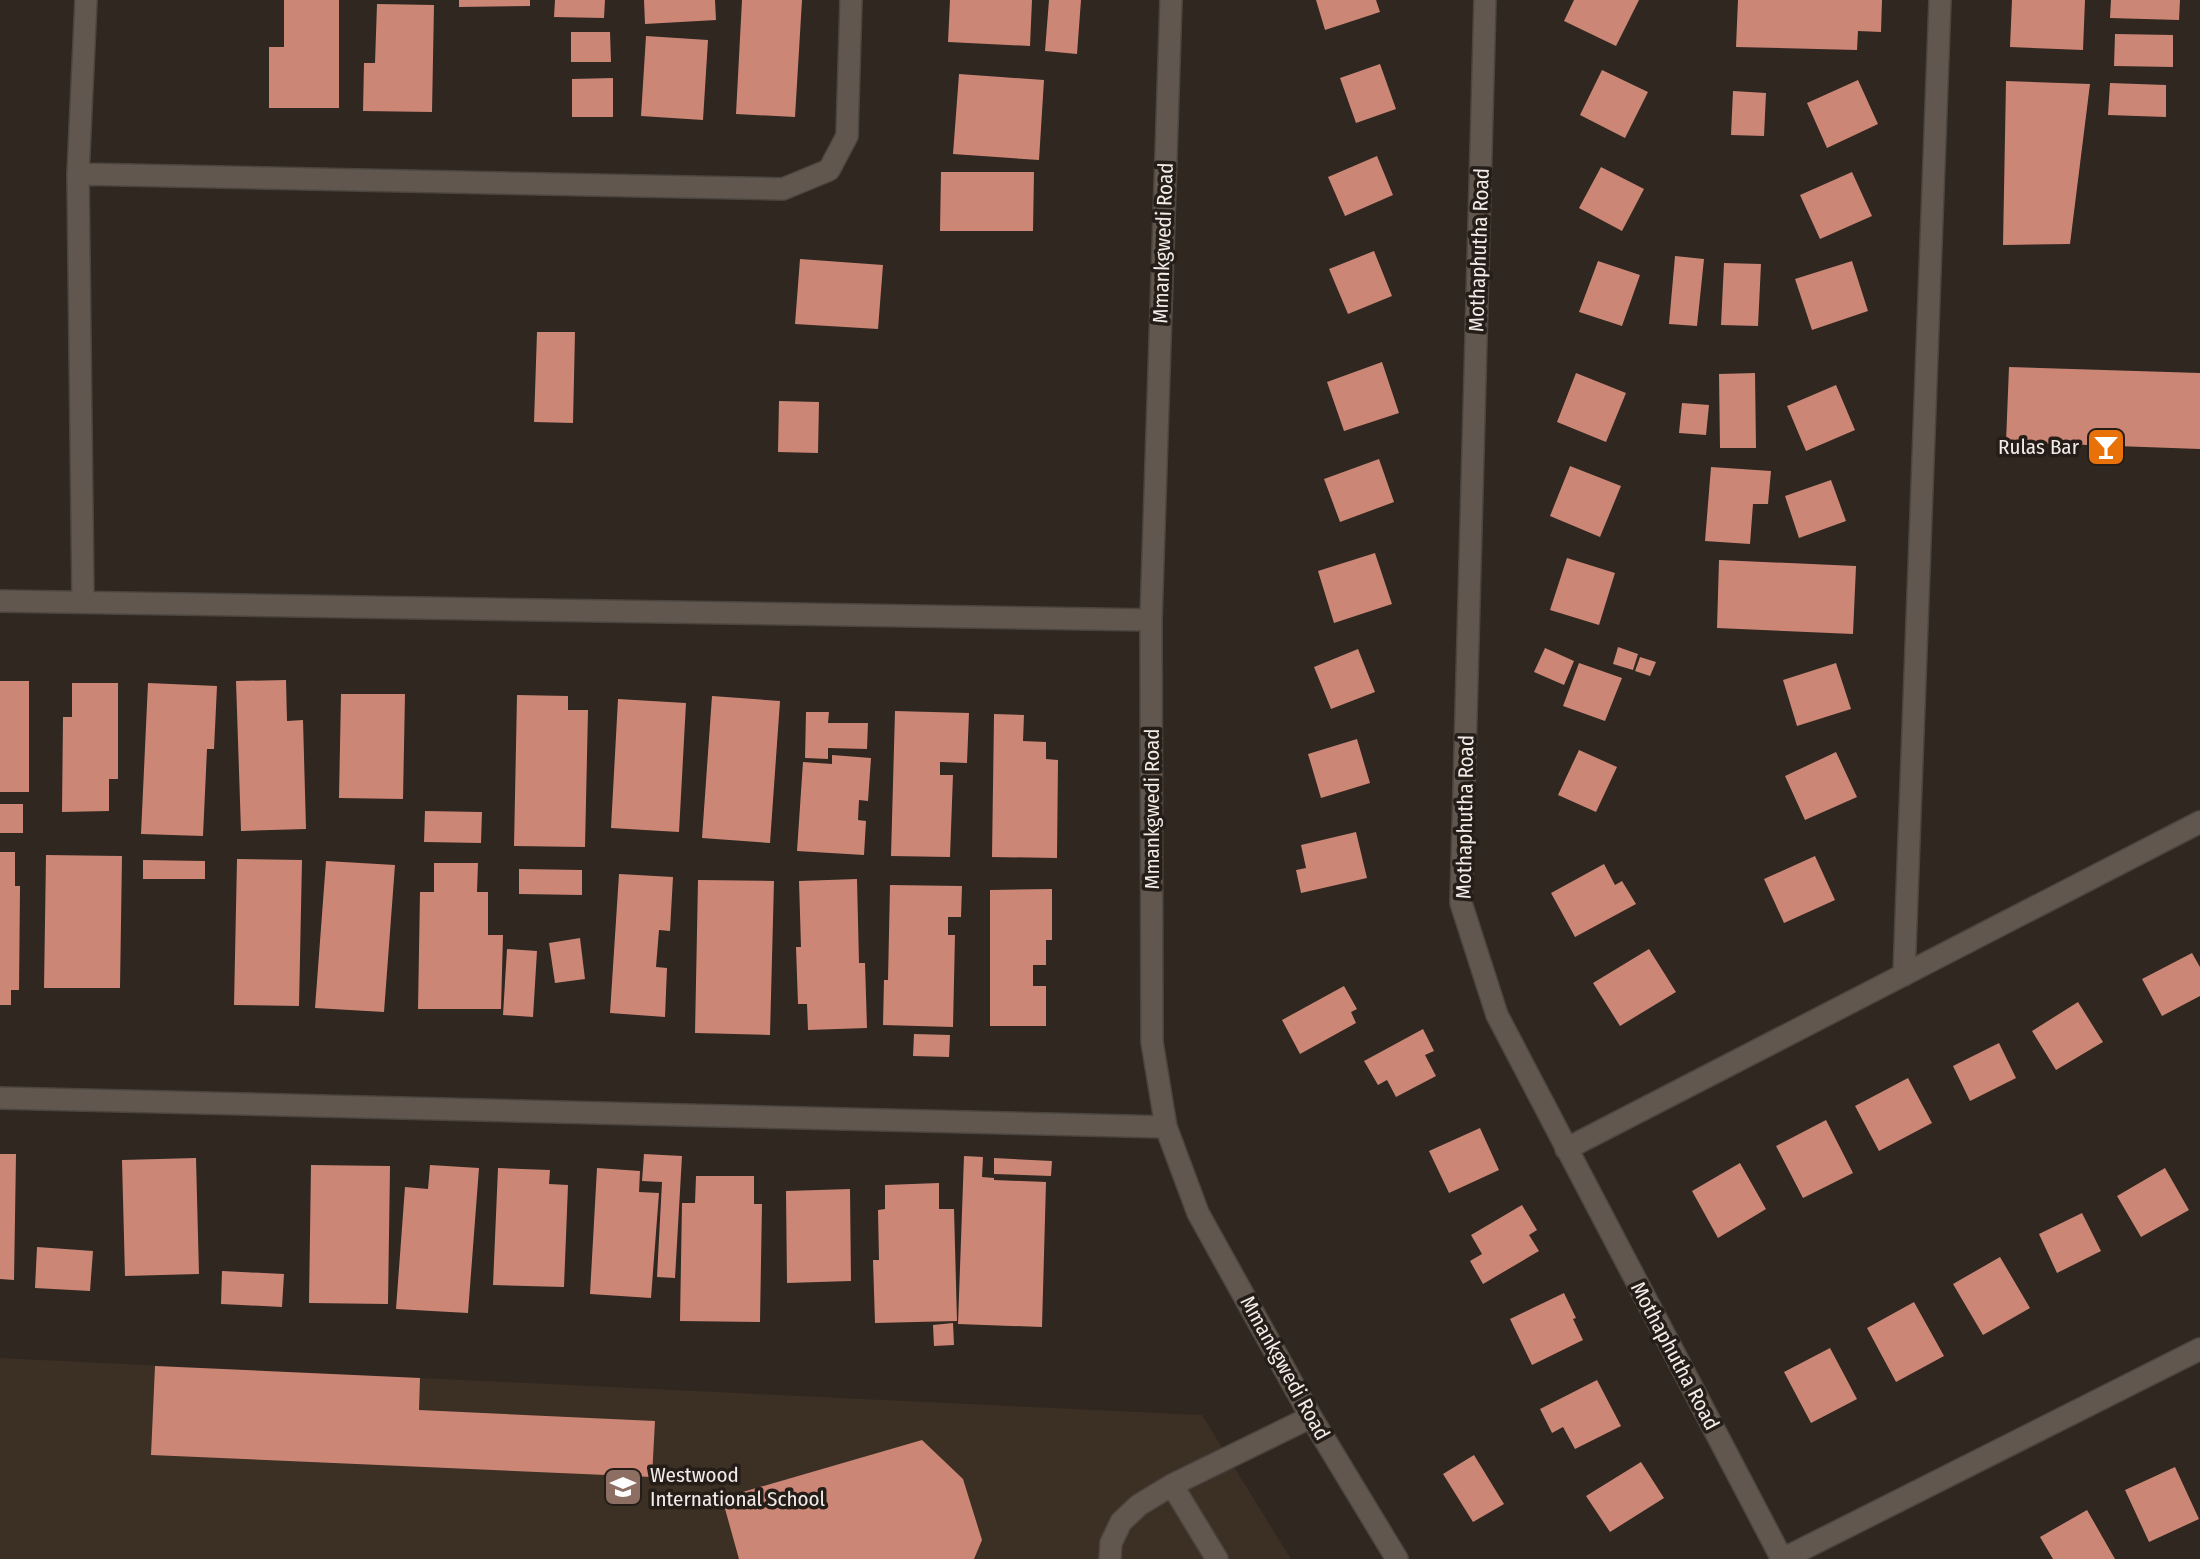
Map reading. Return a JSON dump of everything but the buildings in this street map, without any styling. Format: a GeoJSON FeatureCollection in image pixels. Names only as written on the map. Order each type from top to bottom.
{"type":"FeatureCollection","features":[{"type":"Feature","properties":{"kind":"street"},"geometry":{"type":"LineString","coordinates":[[83,601],[78,174],[86,0]]}},
{"type":"Feature","properties":{"kind":"street"},"geometry":{"type":"LineString","coordinates":[[78,174],[783,189],[829,170],[847,136],[851,0]]}},
{"type":"Feature","properties":{"kind":"street","name":"Mmankgwedi Road"},"geometry":{"type":"LineString","coordinates":[[1171,0],[1152,620],[1152,1042],[1166,1127],[1198,1213],[1311,1417],[1397,1559]]}},
{"type":"Feature","properties":{"kind":"street","name":"Mothaphutha Road"},"geometry":{"type":"LineString","coordinates":[[1485,0],[1461,903],[1497,1015],[1783,1559]]}},
{"type":"Feature","properties":{"kind":"street"},"geometry":{"type":"LineString","coordinates":[[1904,975],[1940,0]]}},
{"type":"Feature","properties":{"kind":"street"},"geometry":{"type":"LineString","coordinates":[[0,601],[1152,620]]}},
{"type":"Feature","properties":{"kind":"street"},"geometry":{"type":"LineString","coordinates":[[1566,1149],[2200,822]]}},
{"type":"Feature","properties":{"kind":"street"},"geometry":{"type":"LineString","coordinates":[[0,1098],[1166,1127]]}},
{"type":"Feature","properties":{"kind":"street"},"geometry":{"type":"LineString","coordinates":[[1783,1559],[2200,1349]]}},
{"type":"Feature","properties":{"kind":"street"},"geometry":{"type":"LineString","coordinates":[[1110,1559],[1111,1543],[1121,1522],[1139,1505],[1172,1485],[1311,1417]]}},
{"type":"Feature","properties":{"kind":"street"},"geometry":{"type":"LineString","coordinates":[[1172,1485],[1217,1559]]}},
{"type":"Feature","properties":{"kind":"shaded area","name":"Westwood International School"},"geometry":{"type":"Polygon","coordinates":[[[0,1358],[1202,1415],[1291,1559],[0,1559],[0,1358]]]}},
{"type":"Feature","properties":{"kind":"place","name":"Rulas Bar"},"geometry":{"type":"Point","coordinates":[2106,447]}},
{"type":"Feature","properties":{"kind":"place","name":"Westwood International School"},"geometry":{"type":"Point","coordinates":[623,1487]}}]}
